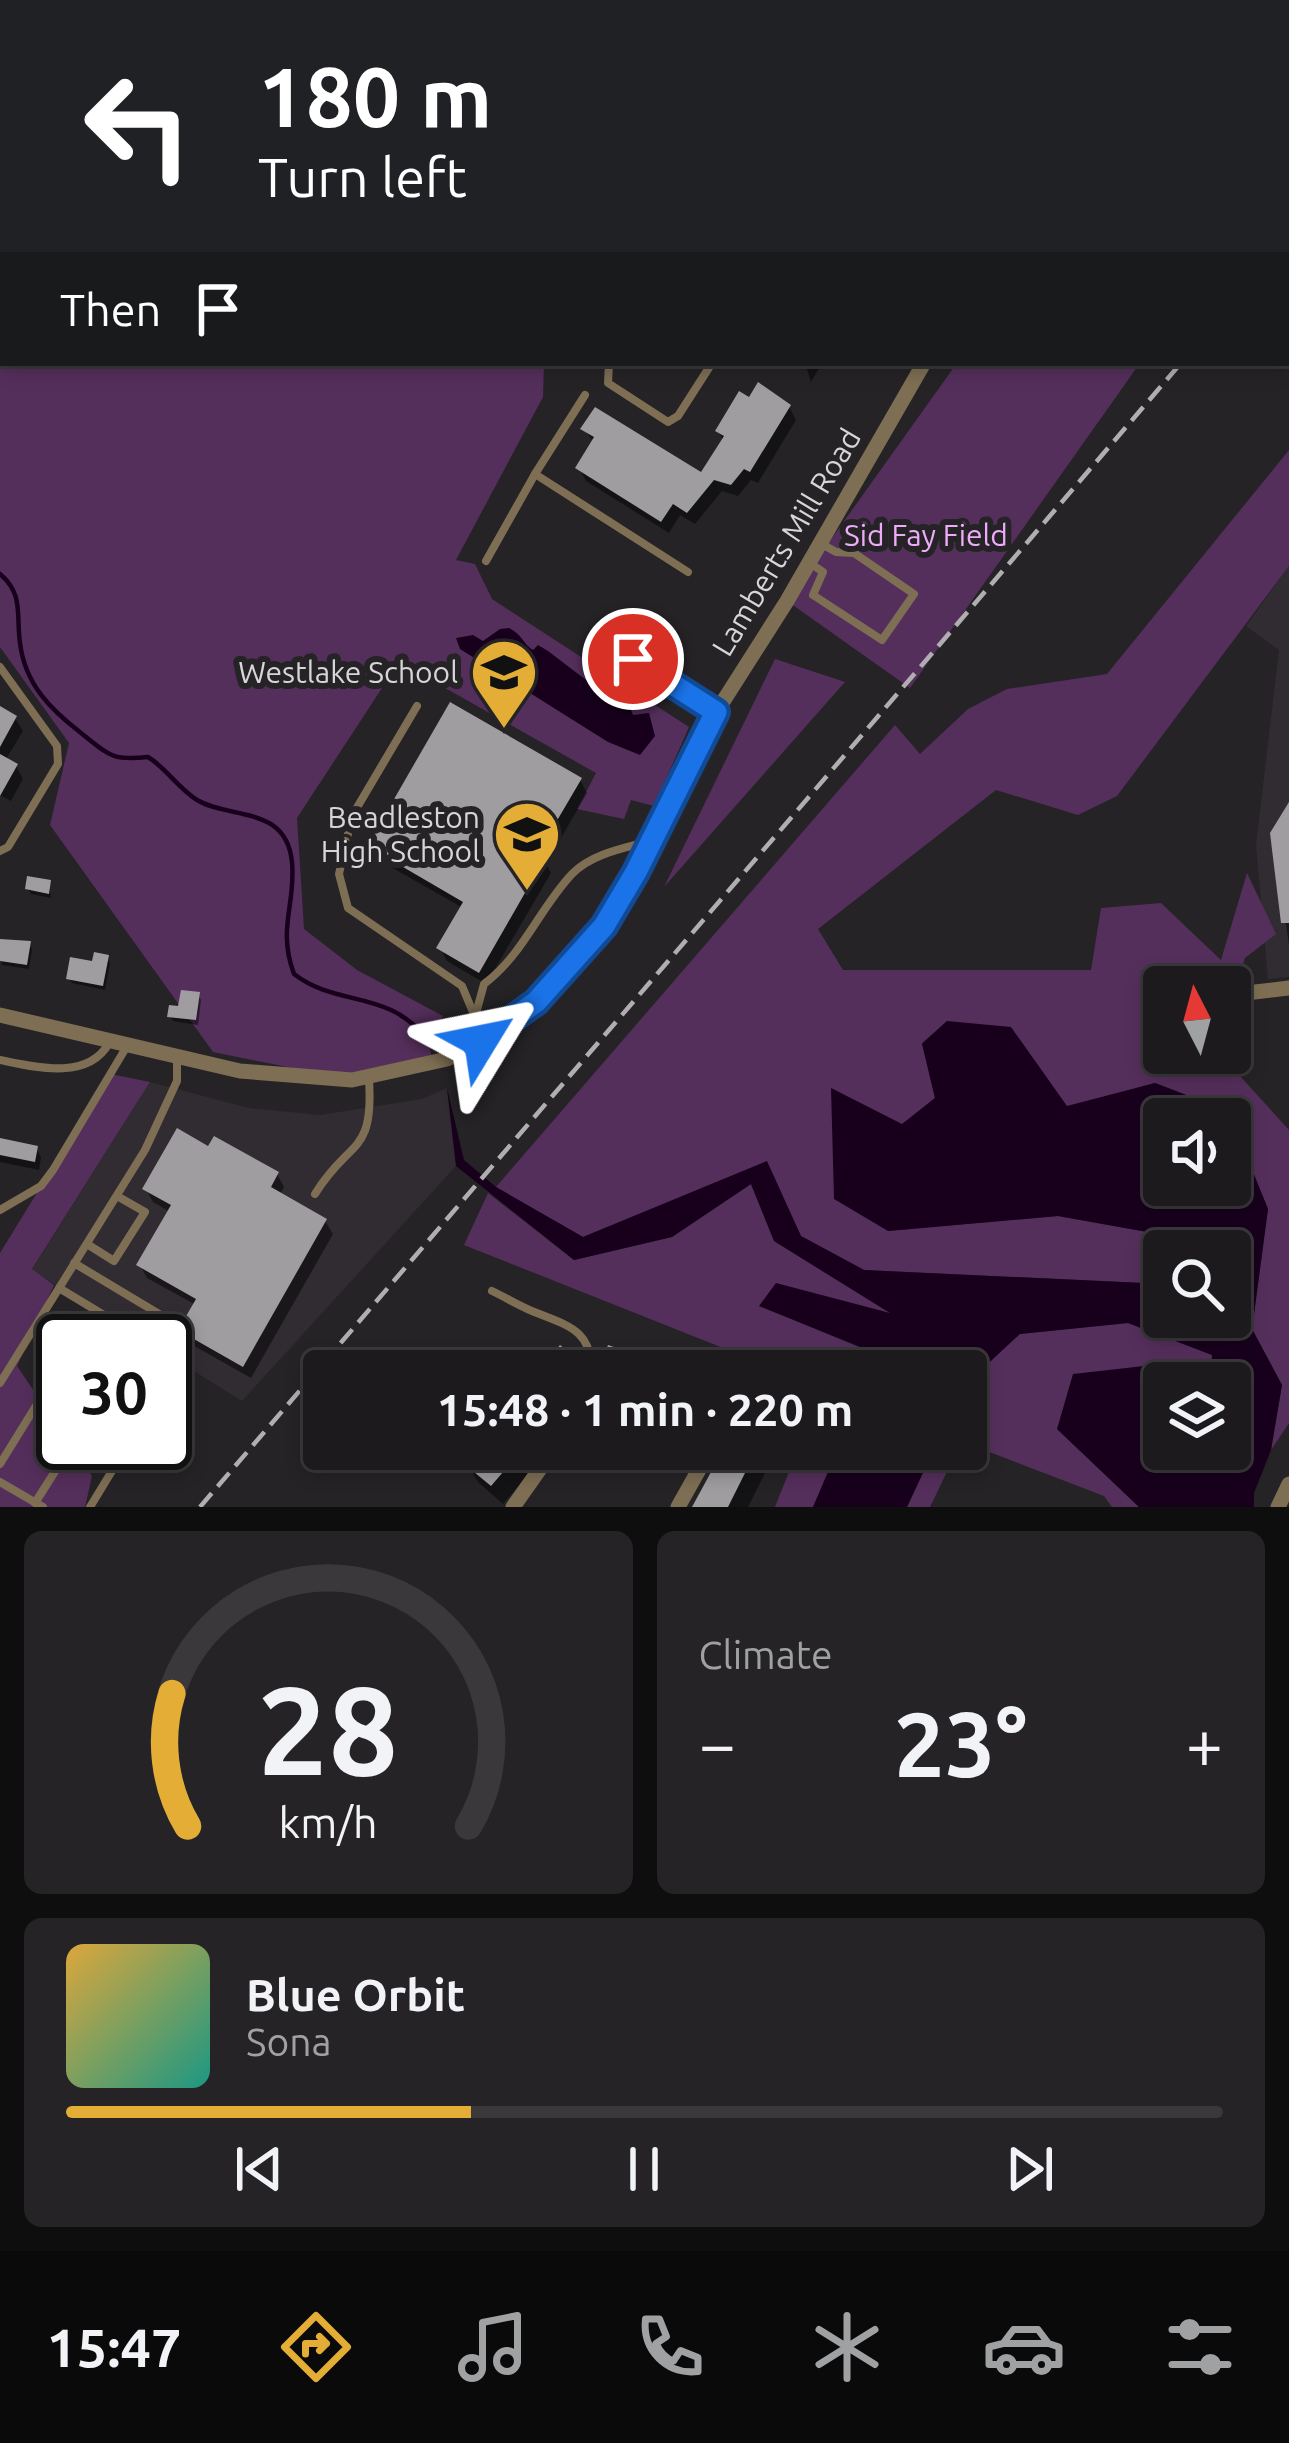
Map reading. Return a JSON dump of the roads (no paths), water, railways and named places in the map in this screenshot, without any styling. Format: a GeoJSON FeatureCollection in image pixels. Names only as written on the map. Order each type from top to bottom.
{"type":"FeatureCollection","features":[{"type":"Feature","properties":{"kind":"street","name":"Lamberts Mill Road"},"geometry":{"type":"LineString","coordinates":[[0,1015],[268,1076],[369,1078],[447,1059],[481,1041],[536,1002],[604,926],[716,712],[809,563],[921,366]]}},
{"type":"Feature","properties":{"kind":"street"},"geometry":{"type":"LineString","coordinates":[[1251,992],[1289,988]]}},
{"type":"Feature","properties":{"kind":"street"},"geometry":{"type":"LineString","coordinates":[[513,1507],[539,1470]]}},
{"type":"Feature","properties":{"kind":"street"},"geometry":{"type":"LineString","coordinates":[[678,1507],[699,1470]]}},
{"type":"Feature","properties":{"kind":"street"},"geometry":{"type":"LineString","coordinates":[[1279,1505],[1289,1484]]}},
{"type":"Feature","properties":{"kind":"lane"},"geometry":{"type":"LineString","coordinates":[[609,366],[608,383],[668,422],[678,416],[710,366]]}},
{"type":"Feature","properties":{"kind":"lane"},"geometry":{"type":"LineString","coordinates":[[486,561],[585,395]]}},
{"type":"Feature","properties":{"kind":"lane"},"geometry":{"type":"LineString","coordinates":[[535,474],[688,572]]}},
{"type":"Feature","properties":{"kind":"lane"},"geometry":{"type":"LineString","coordinates":[[809,563],[823,572],[813,595],[882,640],[914,594],[854,553],[836,552],[820,543]]}},
{"type":"Feature","properties":{"kind":"lane"},"geometry":{"type":"LineString","coordinates":[[633,659],[716,712]]}},
{"type":"Feature","properties":{"kind":"lane"},"geometry":{"type":"LineString","coordinates":[[0,667],[57,746],[58,764],[8,847],[0,851]]}},
{"type":"Feature","properties":{"kind":"lane"},"geometry":{"type":"LineString","coordinates":[[417,706],[352,816],[339,874],[348,908],[462,986],[481,1041]]}},
{"type":"Feature","properties":{"kind":"lane"},"geometry":{"type":"LineString","coordinates":[[476,1018],[484,984],[506,968],[574,871],[614,850],[651,841]]}},
{"type":"Feature","properties":{"kind":"lane"},"geometry":{"type":"LineString","coordinates":[[0,1060],[47,1070],[72,1067],[103,1053],[109,1042]]}},
{"type":"Feature","properties":{"kind":"lane"},"geometry":{"type":"LineString","coordinates":[[0,1210],[40,1186],[53,1170],[127,1046]]}},
{"type":"Feature","properties":{"kind":"lane"},"geometry":{"type":"LineString","coordinates":[[0,1383],[146,1150],[177,1081],[177,1058]]}},
{"type":"Feature","properties":{"kind":"lane"},"geometry":{"type":"LineString","coordinates":[[315,1194],[334,1163],[356,1149],[370,1126],[369,1078]]}},
{"type":"Feature","properties":{"kind":"lane"},"geometry":{"type":"LineString","coordinates":[[87,1244],[114,1261],[145,1212],[117,1196]]}},
{"type":"Feature","properties":{"kind":"lane"},"geometry":{"type":"LineString","coordinates":[[74,1263],[159,1314]]}},
{"type":"Feature","properties":{"kind":"lane"},"geometry":{"type":"LineString","coordinates":[[59,1288],[101,1314]]}},
{"type":"Feature","properties":{"kind":"lane"},"geometry":{"type":"LineString","coordinates":[[492,1292],[571,1327],[584,1336],[590,1350]]}},
{"type":"Feature","properties":{"kind":"lane"},"geometry":{"type":"LineString","coordinates":[[93,1314],[95,1310]]}},
{"type":"Feature","properties":{"kind":"lane"},"geometry":{"type":"LineString","coordinates":[[0,1464],[36,1406]]}},
{"type":"Feature","properties":{"kind":"lane"},"geometry":{"type":"LineString","coordinates":[[0,1481],[39,1505],[58,1470]]}},
{"type":"Feature","properties":{"kind":"lane"},"geometry":{"type":"LineString","coordinates":[[90,1507],[113,1470]]}},
{"type":"Feature","properties":{"kind":"waterway"},"geometry":{"type":"LineString","coordinates":[[0,574],[16,597],[27,671],[59,715],[111,755],[148,757],[197,800],[255,817],[279,831],[292,862],[287,943],[294,974],[328,991],[396,1013],[428,1040]]}},
{"type":"Feature","properties":{"kind":"railway"},"geometry":{"type":"LineString","coordinates":[[200,1507],[1178,366]]}},
{"type":"Feature","properties":{"kind":"place","name":"Westlake School"},"geometry":{"type":"Point","coordinates":[504,731]}},
{"type":"Feature","properties":{"kind":"place","name":"Beadleston High School"},"geometry":{"type":"Point","coordinates":[527,893]}},
{"type":"Feature","properties":{"kind":"park label","name":"Sid Fay Field"},"geometry":{"type":"Point","coordinates":[926,535]}}]}
